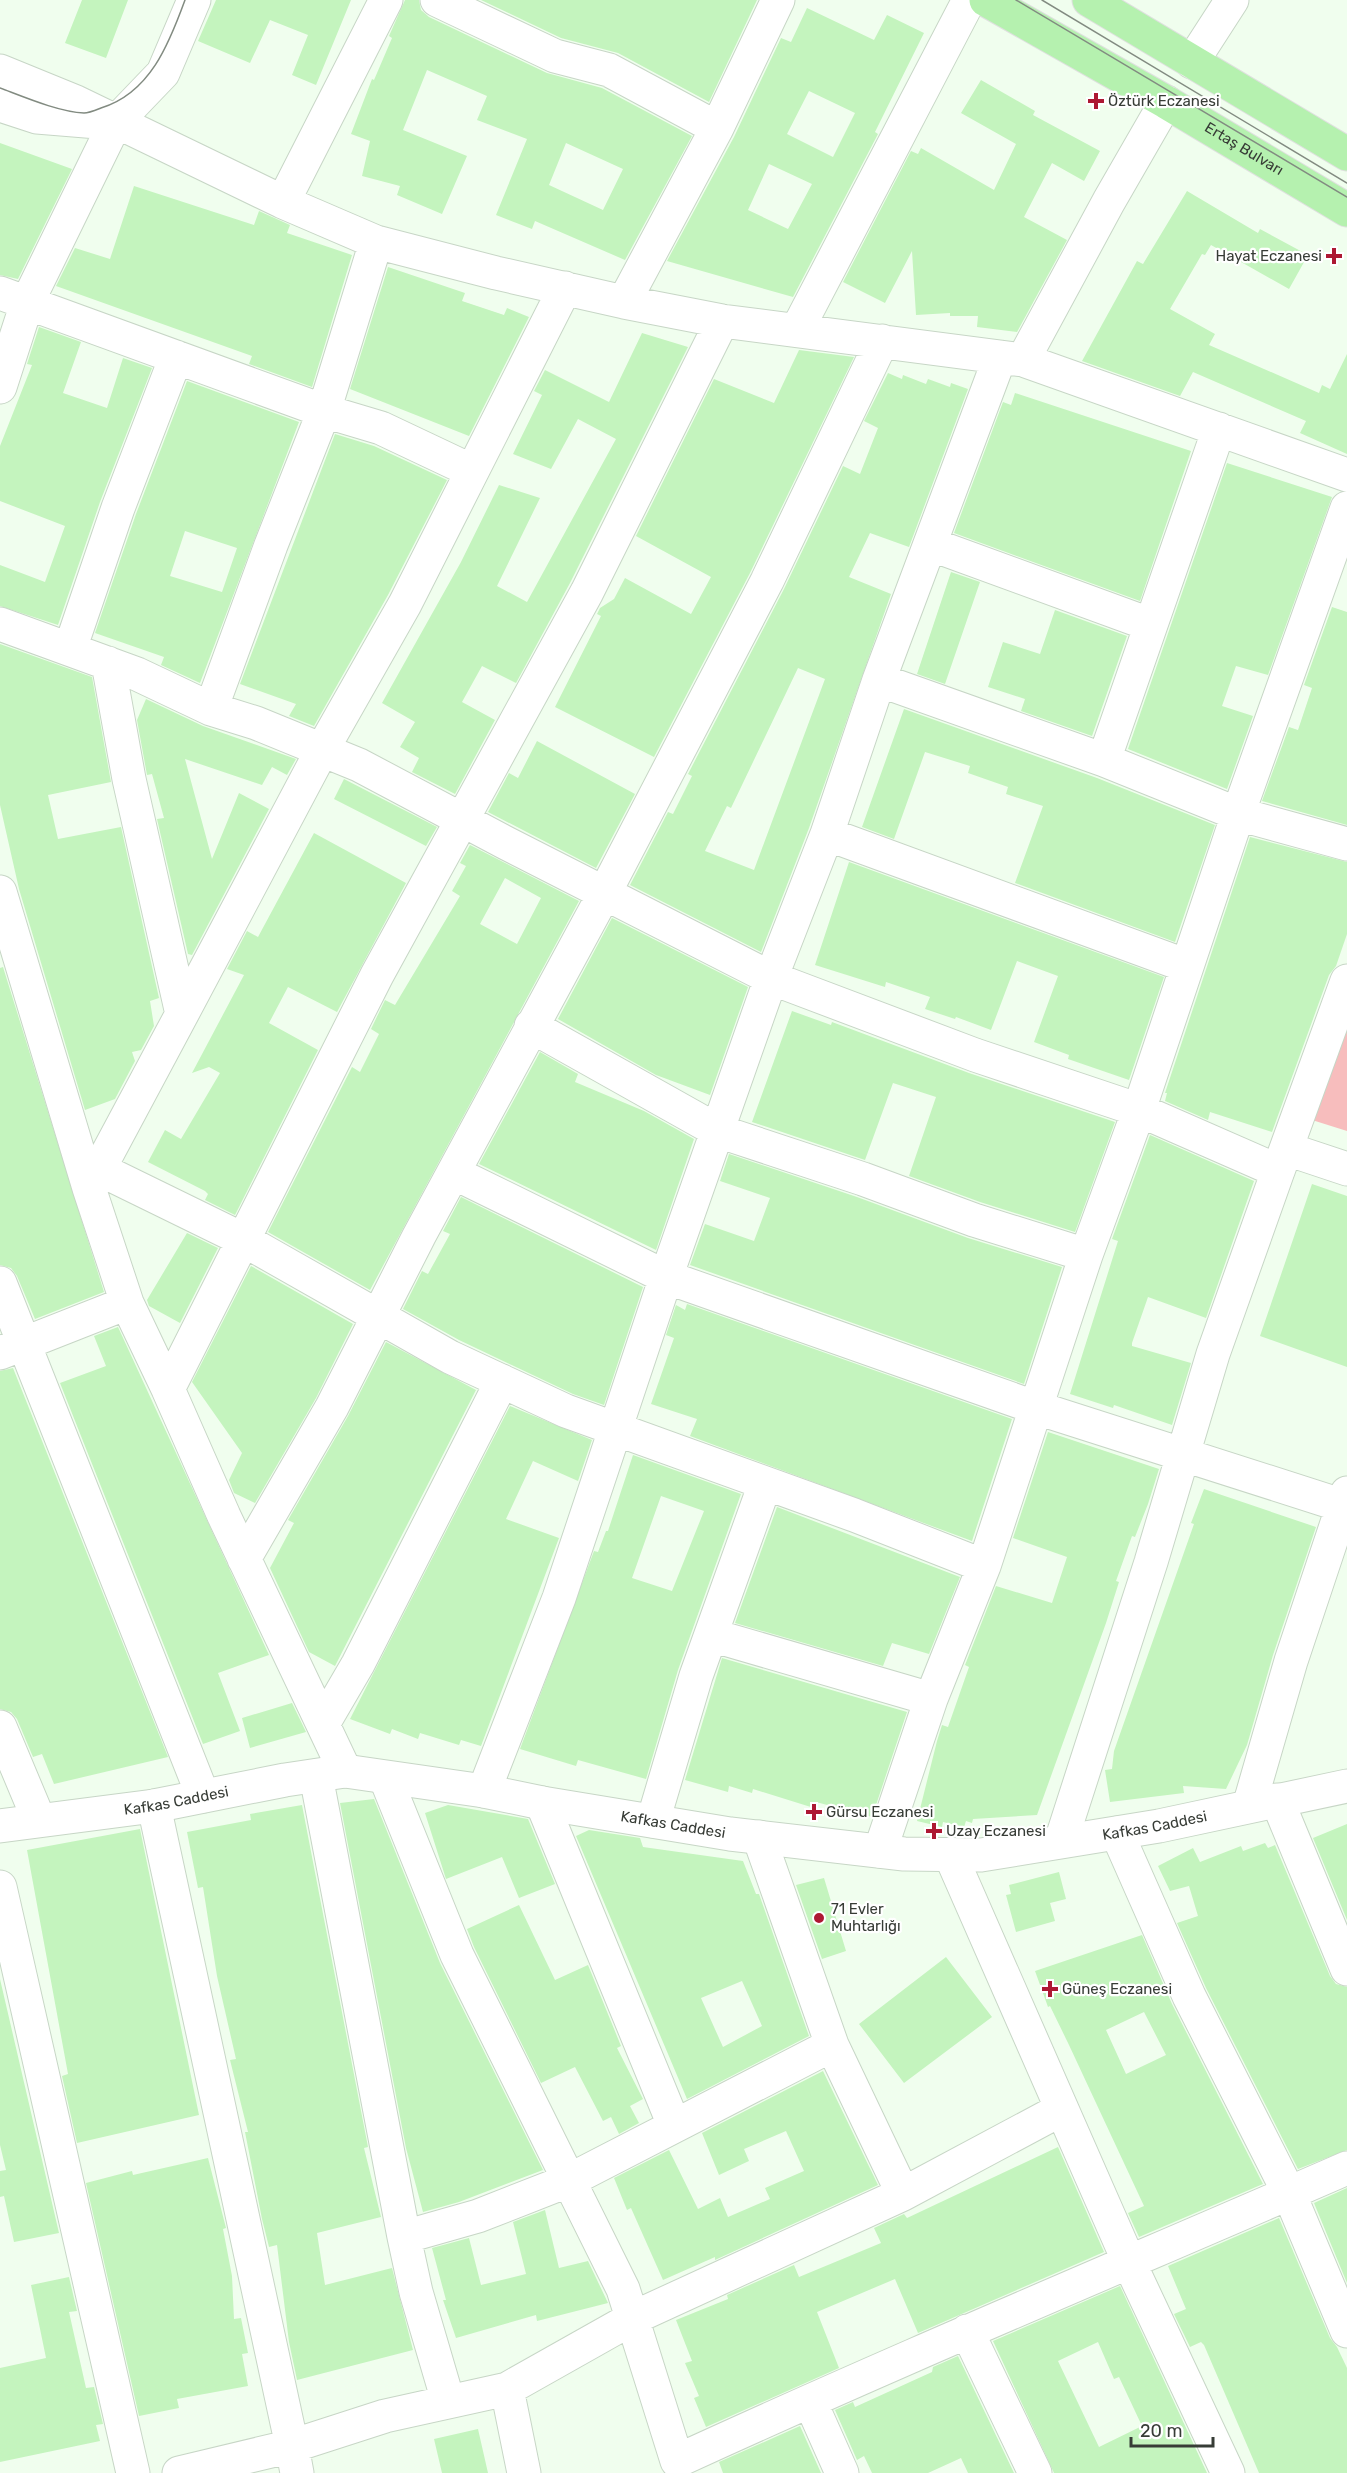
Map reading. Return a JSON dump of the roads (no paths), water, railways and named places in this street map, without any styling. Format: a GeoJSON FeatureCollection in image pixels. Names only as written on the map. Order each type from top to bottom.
{"type":"FeatureCollection","features":[{"type":"Feature","properties":{"kind":"main road","name":"Ertaş Bulvarı"},"geometry":{"type":"LineString","coordinates":[[986,0],[1166,102],[1347,210]]}},
{"type":"Feature","properties":{"kind":"main road"},"geometry":{"type":"LineString","coordinates":[[1089,0],[1347,154]]}},
{"type":"Feature","properties":{"kind":"street"},"geometry":{"type":"LineString","coordinates":[[0,387],[14,298],[115,123],[163,73],[194,0]]}},
{"type":"Feature","properties":{"kind":"street"},"geometry":{"type":"LineString","coordinates":[[283,202],[386,0]]}},
{"type":"Feature","properties":{"kind":"street"},"geometry":{"type":"LineString","coordinates":[[437,0],[555,56],[609,70],[717,128]]}},
{"type":"Feature","properties":{"kind":"street"},"geometry":{"type":"LineString","coordinates":[[624,302],[717,128],[778,0]]}},
{"type":"Feature","properties":{"kind":"street"},"geometry":{"type":"LineString","coordinates":[[797,330],[969,0]]}},
{"type":"Feature","properties":{"kind":"street"},"geometry":{"type":"LineString","coordinates":[[1192,62],[1232,0]]}},
{"type":"Feature","properties":{"kind":"street"},"geometry":{"type":"LineString","coordinates":[[0,71],[76,102],[115,123],[283,202],[376,242],[624,302],[722,321],[1011,359],[1347,475]]}},
{"type":"Feature","properties":{"kind":"street"},"geometry":{"type":"LineString","coordinates":[[484,1791],[559,1598],[666,1276],[771,978],[827,834],[879,680],[930,544],[1011,359],[1166,102]]}},
{"type":"Feature","properties":{"kind":"street"},"geometry":{"type":"LineString","coordinates":[[0,105],[37,117],[115,123]]}},
{"type":"Feature","properties":{"kind":"street"},"geometry":{"type":"LineString","coordinates":[[211,709],[271,545],[324,411],[376,242]]}},
{"type":"Feature","properties":{"kind":"street"},"geometry":{"type":"LineString","coordinates":[[95,1179],[322,750],[405,604],[565,288]]}},
{"type":"Feature","properties":{"kind":"street"},"geometry":{"type":"LineString","coordinates":[[14,298],[324,411],[381,428],[472,471]]}},
{"type":"Feature","properties":{"kind":"street"},"geometry":{"type":"LineString","coordinates":[[168,1389],[377,975],[587,592],[722,321]]}},
{"type":"Feature","properties":{"kind":"street"},"geometry":{"type":"LineString","coordinates":[[244,1559],[332,1407],[531,1026],[604,894],[767,581],[882,341]]}},
{"type":"Feature","properties":{"kind":"street"},"geometry":{"type":"LineString","coordinates":[[70,649],[118,508],[176,357]]}},
{"type":"Feature","properties":{"kind":"street"},"geometry":{"type":"LineString","coordinates":[[1104,760],[1149,624],[1219,429]]}},
{"type":"Feature","properties":{"kind":"street"},"geometry":{"type":"LineString","coordinates":[[880,1851],[931,1699],[984,1566],[1034,1407],[1086,1255],[1138,1110],[1238,814],[1347,508]]}},
{"type":"Feature","properties":{"kind":"street"},"geometry":{"type":"LineString","coordinates":[[930,544],[1149,624]]}},
{"type":"Feature","properties":{"kind":"street"},"geometry":{"type":"LineString","coordinates":[[0,624],[108,663],[211,709],[256,723],[359,765],[604,894],[771,978],[975,1056],[1283,1160],[1347,1169]]}},
{"type":"Feature","properties":{"kind":"street"},"geometry":{"type":"LineString","coordinates":[[108,663],[129,779],[182,1014]]}},
{"type":"Feature","properties":{"kind":"street"},"geometry":{"type":"LineString","coordinates":[[879,680],[1104,760],[1238,814],[1347,844]]}},
{"type":"Feature","properties":{"kind":"street"},"geometry":{"type":"LineString","coordinates":[[827,834],[1187,966]]}},
{"type":"Feature","properties":{"kind":"street"},"geometry":{"type":"LineString","coordinates":[[0,892],[7,944],[95,1179],[127,1303],[244,1559],[323,1724],[404,2237],[448,2401]]}},
{"type":"Feature","properties":{"kind":"street"},"geometry":{"type":"LineString","coordinates":[[1060,1841],[1183,1456],[1213,1354],[1347,981]]}},
{"type":"Feature","properties":{"kind":"street"},"geometry":{"type":"LineString","coordinates":[[531,1026],[718,1131],[862,1179],[974,1220],[1086,1255]]}},
{"type":"Feature","properties":{"kind":"street"},"geometry":{"type":"LineString","coordinates":[[454,1173],[666,1276],[1034,1407],[1183,1456],[1346,1502],[1291,1662],[1263,1803],[1347,1969]]}},
{"type":"Feature","properties":{"kind":"street"},"geometry":{"type":"LineString","coordinates":[[95,1179],[242,1239],[450,1357],[566,1412],[855,1515],[984,1566]]}},
{"type":"Feature","properties":{"kind":"street"},"geometry":{"type":"LineString","coordinates":[[0,1283],[12,1348],[203,1796]]}},
{"type":"Feature","properties":{"kind":"street"},"geometry":{"type":"LineString","coordinates":[[12,1348],[127,1303]]}},
{"type":"Feature","properties":{"kind":"street"},"geometry":{"type":"LineString","coordinates":[[323,1724],[358,1664],[502,1381]]}},
{"type":"Feature","properties":{"kind":"street"},"geometry":{"type":"LineString","coordinates":[[653,1821],[711,1635],[765,1484]]}},
{"type":"Feature","properties":{"kind":"street"},"geometry":{"type":"LineString","coordinates":[[711,1635],[931,1699]]}},
{"type":"Feature","properties":{"kind":"street"},"geometry":{"type":"LineString","coordinates":[[0,1727],[39,1820]]}},
{"type":"Feature","properties":{"kind":"street","name":"Kafkas Caddesi"},"geometry":{"type":"LineString","coordinates":[[0,1826],[154,1806],[331,1774],[484,1791],[542,1803],[759,1837],[880,1851],[981,1855],[1118,1833],[1347,1786]]}},
{"type":"Feature","properties":{"kind":"street"},"geometry":{"type":"LineString","coordinates":[[386,1779],[457,1955],[624,2289],[679,2467],[810,2401],[966,2331],[1347,2168]]}},
{"type":"Feature","properties":{"kind":"street"},"geometry":{"type":"LineString","coordinates":[[542,1803],[674,2125]]}},
{"type":"Feature","properties":{"kind":"street"},"geometry":{"type":"LineString","coordinates":[[154,1806],[295,2459]]}},
{"type":"Feature","properties":{"kind":"street"},"geometry":{"type":"LineString","coordinates":[[1118,1833],[1189,1996],[1289,2193],[1347,2331]]}},
{"type":"Feature","properties":{"kind":"street"},"geometry":{"type":"LineString","coordinates":[[759,1837],[832,2045],[903,2194]]}},
{"type":"Feature","properties":{"kind":"street"},"geometry":{"type":"LineString","coordinates":[[950,1854],[1129,2262],[1228,2473]]}},
{"type":"Feature","properties":{"kind":"street"},"geometry":{"type":"LineString","coordinates":[[0,1887],[133,2473]]}},
{"type":"Feature","properties":{"kind":"street"},"geometry":{"type":"LineString","coordinates":[[404,2237],[478,2216],[570,2180],[832,2045]]}},
{"type":"Feature","properties":{"kind":"street"},"geometry":{"type":"LineString","coordinates":[[179,2473],[295,2459],[386,2416],[507,2390],[633,2318],[903,2194],[1062,2109]]}},
{"type":"Feature","properties":{"kind":"street"},"geometry":{"type":"LineString","coordinates":[[966,2331],[1035,2473]]}},
{"type":"Feature","properties":{"kind":"street"},"geometry":{"type":"LineString","coordinates":[[507,2390],[524,2473]]}},
{"type":"Feature","properties":{"kind":"street"},"geometry":{"type":"LineString","coordinates":[[810,2401],[842,2473]]}},
{"type":"Feature","properties":{"kind":"tram line"},"geometry":{"type":"LineString","coordinates":[[0,88],[42,104],[74,112],[90,112],[118,101],[133,91],[155,65],[172,33],[185,0]]}},
{"type":"Feature","properties":{"kind":"tram line"},"geometry":{"type":"LineString","coordinates":[[1016,0],[1347,197]]}},
{"type":"Feature","properties":{"kind":"tram line"},"geometry":{"type":"LineString","coordinates":[[1042,0],[1347,183]]}},
{"type":"Feature","properties":{"kind":"place","name":"Öztürk Eczanesi"},"geometry":{"type":"Point","coordinates":[1096,101]}},
{"type":"Feature","properties":{"kind":"place","name":"Hayat Eczanesi"},"geometry":{"type":"Point","coordinates":[1334,256]}},
{"type":"Feature","properties":{"kind":"place","name":"Gürsu Eczanesi"},"geometry":{"type":"Point","coordinates":[814,1812]}},
{"type":"Feature","properties":{"kind":"place","name":"Uzay Eczanesi"},"geometry":{"type":"Point","coordinates":[934,1831]}},
{"type":"Feature","properties":{"kind":"place","name":"71 Evler Muhtarlığı"},"geometry":{"type":"Point","coordinates":[819,1918]}},
{"type":"Feature","properties":{"kind":"place","name":"Güneş Eczanesi"},"geometry":{"type":"Point","coordinates":[1050,1989]}}]}
